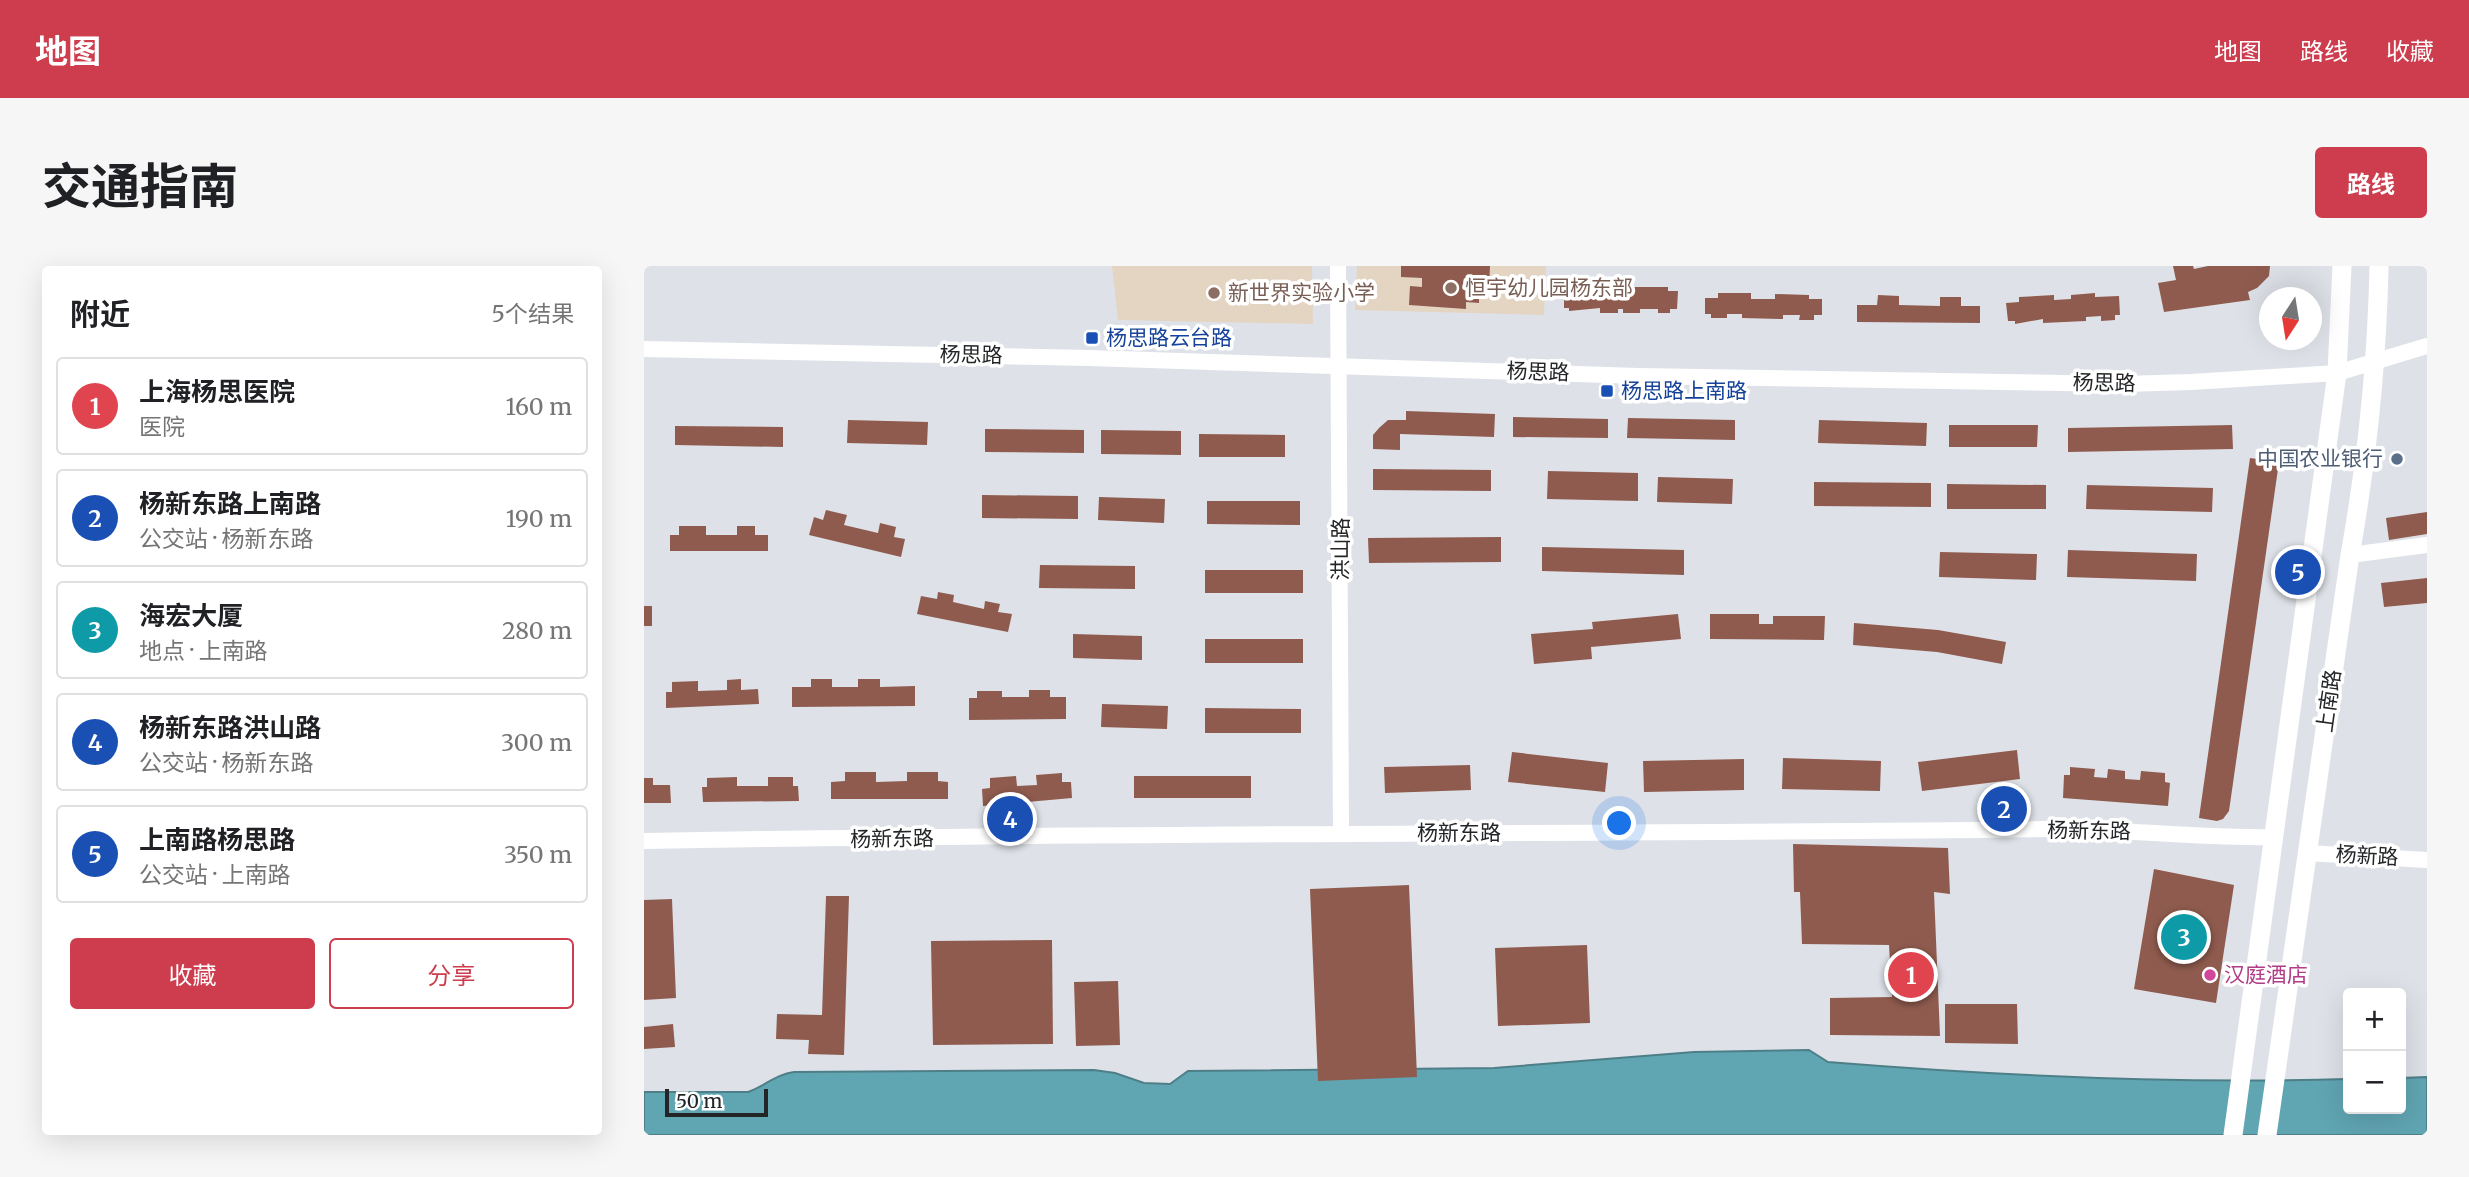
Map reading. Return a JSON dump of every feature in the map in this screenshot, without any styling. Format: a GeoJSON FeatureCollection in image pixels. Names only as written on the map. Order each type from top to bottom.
{"type":"FeatureCollection","features":[{"type":"Feature","properties":{"kind":"main road","name":"上南路"},"geometry":{"type":"LineString","coordinates":[[2233,1135],[2337,373],[2342,266]]}},
{"type":"Feature","properties":{"kind":"main road","name":"上南路"},"geometry":{"type":"LineString","coordinates":[[2267,1135],[2280,1061],[2307,853],[2360,500],[2374,362],[2379,266]]}},
{"type":"Feature","properties":{"kind":"street","name":"洪山路"},"geometry":{"type":"LineString","coordinates":[[1338,266],[1341,833]]}},
{"type":"Feature","properties":{"kind":"street","name":"杨思路"},"geometry":{"type":"LineString","coordinates":[[644,349],[1063,358],[1652,376],[2124,384],[2337,373],[2427,346]]}},
{"type":"Feature","properties":{"kind":"street"},"geometry":{"type":"LineString","coordinates":[[2350,555],[2427,545]]}},
{"type":"Feature","properties":{"kind":"street","name":"杨新东路"},"geometry":{"type":"LineString","coordinates":[[644,841],[2049,829],[2239,838],[2273,837]]}},
{"type":"Feature","properties":{"kind":"street","name":"杨新路"},"geometry":{"type":"LineString","coordinates":[[2307,853],[2427,860]]}},
{"type":"Feature","properties":{"kind":"shaded area","name":"新世界实验小学"},"geometry":{"type":"Polygon","coordinates":[[[1112,266],[1312,266],[1313,324],[1118,320],[1112,266]]]}},
{"type":"Feature","properties":{"kind":"shaded area","name":"恒宇幼儿园杨东部"},"geometry":{"type":"Polygon","coordinates":[[[1357,266],[1546,266],[1544,315],[1355,310],[1357,266]]]}},
{"type":"Feature","properties":{"kind":"water"},"geometry":{"type":"Polygon","coordinates":[[[1809,1050],[1828,1062],[2023,1075],[2153,1080],[2343,1079],[2343,1114],[2406,1114],[2406,1078],[2427,1077],[2427,1135],[644,1135],[644,1092],[748,1092],[794,1072],[1094,1070],[1115,1073],[1144,1083],[1170,1084],[1188,1071],[1494,1068],[1694,1052],[1809,1050]]]}},
{"type":"Feature","properties":{"kind":"building"},"geometry":{"type":"Polygon","coordinates":[[[1401,266],[1490,266],[1489,291],[1479,291],[1479,303],[1466,302],[1466,309],[1409,305],[1410,286],[1422,287],[1422,278],[1401,277],[1401,266]]]}},
{"type":"Feature","properties":{"kind":"building"},"geometry":{"type":"Polygon","coordinates":[[[2173,266],[2193,266],[2194,269],[2208,266],[2270,266],[2269,276],[2257,288],[2248,292],[2250,300],[2164,312],[2158,283],[2176,280],[2173,266]]]}},
{"type":"Feature","properties":{"kind":"building"},"geometry":{"type":"Polygon","coordinates":[[[1577,285],[1612,286],[1612,291],[1631,291],[1631,287],[1668,287],[1668,291],[1678,291],[1677,309],[1670,309],[1670,313],[1658,313],[1658,309],[1640,309],[1640,313],[1623,313],[1623,309],[1618,309],[1618,313],[1600,313],[1600,308],[1569,311],[1569,308],[1564,308],[1564,290],[1577,290],[1577,285]]]}},
{"type":"Feature","properties":{"kind":"building"},"geometry":{"type":"Polygon","coordinates":[[[1718,293],[1751,293],[1751,299],[1775,299],[1775,294],[1809,295],[1809,299],[1822,299],[1822,315],[1814,315],[1814,320],[1799,320],[1800,315],[1783,315],[1783,319],[1742,318],[1742,314],[1727,314],[1727,318],[1711,318],[1711,314],[1705,314],[1705,298],[1718,298],[1718,293]]]}},
{"type":"Feature","properties":{"kind":"building"},"geometry":{"type":"Polygon","coordinates":[[[2095,293],[2095,297],[2119,296],[2120,315],[2115,315],[2115,320],[2101,321],[2101,316],[2086,317],[2086,321],[2043,323],[2043,319],[2015,324],[2015,321],[2008,321],[2006,303],[2019,302],[2019,297],[2054,295],[2054,300],[2095,293]]]}},
{"type":"Feature","properties":{"kind":"building"},"geometry":{"type":"Polygon","coordinates":[[[1878,295],[1899,296],[1899,305],[1940,306],[1940,297],[1961,297],[1961,306],[1980,306],[1980,323],[1857,322],[1857,305],[1877,305],[1878,295]]]}},
{"type":"Feature","properties":{"kind":"building"},"geometry":{"type":"Polygon","coordinates":[[[1406,411],[1495,414],[1494,437],[1400,434],[1400,450],[1373,449],[1373,435],[1379,428],[1388,420],[1406,420],[1406,411]]]}},
{"type":"Feature","properties":{"kind":"building"},"geometry":{"type":"Polygon","coordinates":[[[1513,417],[1608,419],[1608,438],[1513,437],[1513,417]]]}},
{"type":"Feature","properties":{"kind":"building"},"geometry":{"type":"Polygon","coordinates":[[[1628,418],[1735,420],[1735,440],[1627,438],[1628,418]]]}},
{"type":"Feature","properties":{"kind":"building"},"geometry":{"type":"Polygon","coordinates":[[[848,420],[928,422],[927,445],[847,443],[848,420]]]}},
{"type":"Feature","properties":{"kind":"building"},"geometry":{"type":"Polygon","coordinates":[[[1819,420],[1927,423],[1926,446],[1818,443],[1819,420]]]}},
{"type":"Feature","properties":{"kind":"building"},"geometry":{"type":"Polygon","coordinates":[[[1949,425],[2038,425],[2037,447],[1949,447],[1949,425]]]}},
{"type":"Feature","properties":{"kind":"building"},"geometry":{"type":"Polygon","coordinates":[[[2232,425],[2233,449],[2068,452],[2068,428],[2232,425]]]}},
{"type":"Feature","properties":{"kind":"building"},"geometry":{"type":"Polygon","coordinates":[[[675,426],[783,427],[783,447],[675,445],[675,426]]]}},
{"type":"Feature","properties":{"kind":"building"},"geometry":{"type":"Polygon","coordinates":[[[985,429],[1084,430],[1084,453],[985,452],[985,429]]]}},
{"type":"Feature","properties":{"kind":"building"},"geometry":{"type":"Polygon","coordinates":[[[1101,430],[1181,431],[1181,455],[1101,454],[1101,430]]]}},
{"type":"Feature","properties":{"kind":"building"},"geometry":{"type":"Polygon","coordinates":[[[1199,434],[1285,435],[1285,457],[1199,457],[1199,434]]]}},
{"type":"Feature","properties":{"kind":"building"},"geometry":{"type":"Polygon","coordinates":[[[2250,458],[2279,462],[2229,811],[2223,819],[2217,821],[2199,818],[2250,458]]]}},
{"type":"Feature","properties":{"kind":"building"},"geometry":{"type":"Polygon","coordinates":[[[1373,469],[1491,470],[1491,491],[1373,490],[1373,469]]]}},
{"type":"Feature","properties":{"kind":"building"},"geometry":{"type":"Polygon","coordinates":[[[1548,471],[1638,473],[1638,501],[1547,499],[1548,471]]]}},
{"type":"Feature","properties":{"kind":"building"},"geometry":{"type":"Polygon","coordinates":[[[1658,477],[1733,479],[1732,504],[1657,502],[1658,477]]]}},
{"type":"Feature","properties":{"kind":"building"},"geometry":{"type":"Polygon","coordinates":[[[1814,482],[1931,483],[1931,507],[1814,506],[1814,482]]]}},
{"type":"Feature","properties":{"kind":"building"},"geometry":{"type":"Polygon","coordinates":[[[1947,484],[2046,485],[2046,509],[1947,509],[1947,484]]]}},
{"type":"Feature","properties":{"kind":"building"},"geometry":{"type":"Polygon","coordinates":[[[2087,485],[2213,488],[2212,512],[2086,509],[2087,485]]]}},
{"type":"Feature","properties":{"kind":"building"},"geometry":{"type":"Polygon","coordinates":[[[982,495],[1078,496],[1078,519],[982,518],[982,495]]]}},
{"type":"Feature","properties":{"kind":"building"},"geometry":{"type":"Polygon","coordinates":[[[1099,497],[1165,499],[1164,523],[1098,520],[1099,497]]]}},
{"type":"Feature","properties":{"kind":"building"},"geometry":{"type":"Polygon","coordinates":[[[1207,501],[1300,501],[1300,525],[1207,524],[1207,501]]]}},
{"type":"Feature","properties":{"kind":"building"},"geometry":{"type":"Polygon","coordinates":[[[826,510],[847,515],[844,525],[878,533],[880,523],[896,527],[894,537],[905,539],[901,557],[809,535],[814,517],[823,520],[826,510]]]}},
{"type":"Feature","properties":{"kind":"building"},"geometry":{"type":"Polygon","coordinates":[[[2427,512],[2427,534],[2389,540],[2386,518],[2427,512]]]}},
{"type":"Feature","properties":{"kind":"building"},"geometry":{"type":"Polygon","coordinates":[[[679,526],[706,526],[706,535],[737,535],[737,526],[755,526],[755,535],[768,535],[768,551],[670,551],[670,535],[679,535],[679,526]]]}},
{"type":"Feature","properties":{"kind":"building"},"geometry":{"type":"Polygon","coordinates":[[[1501,537],[1501,562],[1369,563],[1368,538],[1501,537]]]}},
{"type":"Feature","properties":{"kind":"building"},"geometry":{"type":"Polygon","coordinates":[[[1542,547],[1684,550],[1684,575],[1542,571],[1542,547]]]}},
{"type":"Feature","properties":{"kind":"building"},"geometry":{"type":"Polygon","coordinates":[[[2068,550],[2197,554],[2196,581],[2067,577],[2068,550]]]}},
{"type":"Feature","properties":{"kind":"building"},"geometry":{"type":"Polygon","coordinates":[[[1940,552],[2037,554],[2036,580],[1939,577],[1940,552]]]}},
{"type":"Feature","properties":{"kind":"building"},"geometry":{"type":"Polygon","coordinates":[[[1040,565],[1135,566],[1135,589],[1039,588],[1040,565]]]}},
{"type":"Feature","properties":{"kind":"building"},"geometry":{"type":"Polygon","coordinates":[[[1205,570],[1303,570],[1303,593],[1205,593],[1205,570]]]}},
{"type":"Feature","properties":{"kind":"building"},"geometry":{"type":"Polygon","coordinates":[[[2427,578],[2427,603],[2384,607],[2381,583],[2427,578]]]}},
{"type":"Feature","properties":{"kind":"building"},"geometry":{"type":"Polygon","coordinates":[[[938,592],[954,595],[953,602],[984,609],[985,601],[1000,604],[998,612],[1012,614],[1008,632],[917,614],[921,596],[937,599],[938,592]]]}},
{"type":"Feature","properties":{"kind":"building"},"geometry":{"type":"Polygon","coordinates":[[[644,606],[652,606],[652,626],[644,626],[644,606]]]}},
{"type":"Feature","properties":{"kind":"building"},"geometry":{"type":"Polygon","coordinates":[[[1678,614],[1681,639],[1591,647],[1592,659],[1534,664],[1531,634],[1593,629],[1592,622],[1678,614]]]}},
{"type":"Feature","properties":{"kind":"building"},"geometry":{"type":"Polygon","coordinates":[[[1710,614],[1759,614],[1759,624],[1773,624],[1773,616],[1825,616],[1824,640],[1710,639],[1710,614]]]}},
{"type":"Feature","properties":{"kind":"building"},"geometry":{"type":"Polygon","coordinates":[[[1854,623],[1938,630],[2006,642],[2002,664],[1937,652],[1853,645],[1854,623]]]}},
{"type":"Feature","properties":{"kind":"building"},"geometry":{"type":"Polygon","coordinates":[[[1073,634],[1142,636],[1142,660],[1073,658],[1073,634]]]}},
{"type":"Feature","properties":{"kind":"building"},"geometry":{"type":"Polygon","coordinates":[[[1205,639],[1303,639],[1303,663],[1205,663],[1205,639]]]}},
{"type":"Feature","properties":{"kind":"building"},"geometry":{"type":"Polygon","coordinates":[[[741,679],[741,690],[758,689],[759,704],[666,708],[666,692],[672,692],[672,682],[698,681],[698,691],[727,690],[727,680],[741,679]]]}},
{"type":"Feature","properties":{"kind":"building"},"geometry":{"type":"Polygon","coordinates":[[[811,679],[832,679],[832,687],[858,687],[858,679],[880,679],[880,687],[915,686],[915,706],[792,707],[792,687],[811,687],[811,679]]]}},
{"type":"Feature","properties":{"kind":"building"},"geometry":{"type":"Polygon","coordinates":[[[1029,690],[1050,690],[1050,697],[1066,697],[1066,719],[969,720],[969,698],[977,698],[977,691],[1002,691],[1002,697],[1029,697],[1029,690]]]}},
{"type":"Feature","properties":{"kind":"building"},"geometry":{"type":"Polygon","coordinates":[[[1102,704],[1168,706],[1167,729],[1101,727],[1102,704]]]}},
{"type":"Feature","properties":{"kind":"building"},"geometry":{"type":"Polygon","coordinates":[[[1205,708],[1301,709],[1301,733],[1205,733],[1205,708]]]}},
{"type":"Feature","properties":{"kind":"building"},"geometry":{"type":"Polygon","coordinates":[[[2017,750],[2020,779],[1922,791],[1918,762],[2017,750]]]}},
{"type":"Feature","properties":{"kind":"building"},"geometry":{"type":"Polygon","coordinates":[[[1512,752],[1608,763],[1605,792],[1508,782],[1512,752]]]}},
{"type":"Feature","properties":{"kind":"building"},"geometry":{"type":"Polygon","coordinates":[[[1783,758],[1881,761],[1880,791],[1782,789],[1783,758]]]}},
{"type":"Feature","properties":{"kind":"building"},"geometry":{"type":"Polygon","coordinates":[[[1744,759],[1744,790],[1644,792],[1643,761],[1744,759]]]}},
{"type":"Feature","properties":{"kind":"building"},"geometry":{"type":"Polygon","coordinates":[[[1470,765],[1471,790],[1385,793],[1384,767],[1470,765]]]}},
{"type":"Feature","properties":{"kind":"building"},"geometry":{"type":"Polygon","coordinates":[[[2070,767],[2095,769],[2094,777],[2107,778],[2108,769],[2125,771],[2125,779],[2140,780],[2141,771],[2165,773],[2165,782],[2170,783],[2168,806],[2063,798],[2064,775],[2070,775],[2070,767]]]}},
{"type":"Feature","properties":{"kind":"building"},"geometry":{"type":"Polygon","coordinates":[[[845,772],[876,772],[876,782],[907,781],[907,772],[938,772],[938,781],[948,782],[948,799],[831,799],[831,782],[845,781],[845,772]]]}},
{"type":"Feature","properties":{"kind":"building"},"geometry":{"type":"Polygon","coordinates":[[[1062,773],[1062,782],[1071,782],[1072,798],[983,806],[982,789],[990,788],[990,778],[1016,776],[1017,786],[1037,785],[1036,775],[1062,773]]]}},
{"type":"Feature","properties":{"kind":"building"},"geometry":{"type":"Polygon","coordinates":[[[1134,776],[1251,776],[1251,798],[1134,798],[1134,776]]]}},
{"type":"Feature","properties":{"kind":"building"},"geometry":{"type":"Polygon","coordinates":[[[737,777],[737,786],[768,786],[768,777],[793,777],[793,786],[798,786],[799,801],[703,802],[702,787],[707,787],[707,778],[737,777]]]}},
{"type":"Feature","properties":{"kind":"building"},"geometry":{"type":"Polygon","coordinates":[[[644,778],[653,778],[653,785],[670,785],[671,803],[644,803],[644,778]]]}},
{"type":"Feature","properties":{"kind":"building"},"geometry":{"type":"Polygon","coordinates":[[[1793,844],[1948,848],[1950,894],[1934,892],[1940,1036],[1830,1035],[1830,998],[1892,997],[1889,945],[1802,944],[1800,892],[1794,892],[1793,844]]]}},
{"type":"Feature","properties":{"kind":"building"},"geometry":{"type":"Polygon","coordinates":[[[2154,869],[2234,885],[2216,1003],[2134,989],[2154,869]]]}},
{"type":"Feature","properties":{"kind":"building"},"geometry":{"type":"Polygon","coordinates":[[[1409,885],[1417,1077],[1318,1081],[1310,889],[1409,885]]]}},
{"type":"Feature","properties":{"kind":"building"},"geometry":{"type":"Polygon","coordinates":[[[826,896],[849,896],[844,1055],[808,1054],[809,1040],[776,1039],[777,1014],[822,1015],[826,896]]]}},
{"type":"Feature","properties":{"kind":"building"},"geometry":{"type":"Polygon","coordinates":[[[672,899],[676,998],[644,1000],[644,900],[672,899]]]}},
{"type":"Feature","properties":{"kind":"building"},"geometry":{"type":"Polygon","coordinates":[[[1052,940],[1053,1044],[933,1045],[931,941],[1052,940]]]}},
{"type":"Feature","properties":{"kind":"building"},"geometry":{"type":"Polygon","coordinates":[[[1587,945],[1590,1023],[1498,1026],[1495,948],[1587,945]]]}},
{"type":"Feature","properties":{"kind":"building"},"geometry":{"type":"Polygon","coordinates":[[[1118,981],[1120,1045],[1076,1046],[1074,982],[1118,981]]]}},
{"type":"Feature","properties":{"kind":"building"},"geometry":{"type":"Polygon","coordinates":[[[1945,1004],[2017,1004],[2018,1044],[1945,1043],[1945,1004]]]}},
{"type":"Feature","properties":{"kind":"building"},"geometry":{"type":"Polygon","coordinates":[[[673,1024],[675,1047],[644,1049],[644,1027],[673,1024]]]}},
{"type":"Feature","properties":{"kind":"place","name":"恒宇幼儿园杨东部"},"geometry":{"type":"Point","coordinates":[1451,288]}},
{"type":"Feature","properties":{"kind":"place","name":"新世界实验小学"},"geometry":{"type":"Point","coordinates":[1214,293]}},
{"type":"Feature","properties":{"kind":"place","name":"杨思路云台路"},"geometry":{"type":"Point","coordinates":[1092,338]}},
{"type":"Feature","properties":{"kind":"place","name":"杨思路上南路"},"geometry":{"type":"Point","coordinates":[1607,391]}},
{"type":"Feature","properties":{"kind":"place","name":"中国农业银行"},"geometry":{"type":"Point","coordinates":[2397,459]}},
{"type":"Feature","properties":{"kind":"place","name":"上南路杨思路"},"geometry":{"type":"Point","coordinates":[2298,572]}},
{"type":"Feature","properties":{"kind":"place","name":"杨新东路上南路"},"geometry":{"type":"Point","coordinates":[2004,809]}},
{"type":"Feature","properties":{"kind":"place","name":"杨新东路洪山路"},"geometry":{"type":"Point","coordinates":[1010,819]}},
{"type":"Feature","properties":{"kind":"place","name":"海宏大厦"},"geometry":{"type":"Point","coordinates":[2184,937]}},
{"type":"Feature","properties":{"kind":"place","name":"上海杨思医院"},"geometry":{"type":"Point","coordinates":[1911,975]}},
{"type":"Feature","properties":{"kind":"place","name":"汉庭酒店"},"geometry":{"type":"Point","coordinates":[2210,975]}}]}
